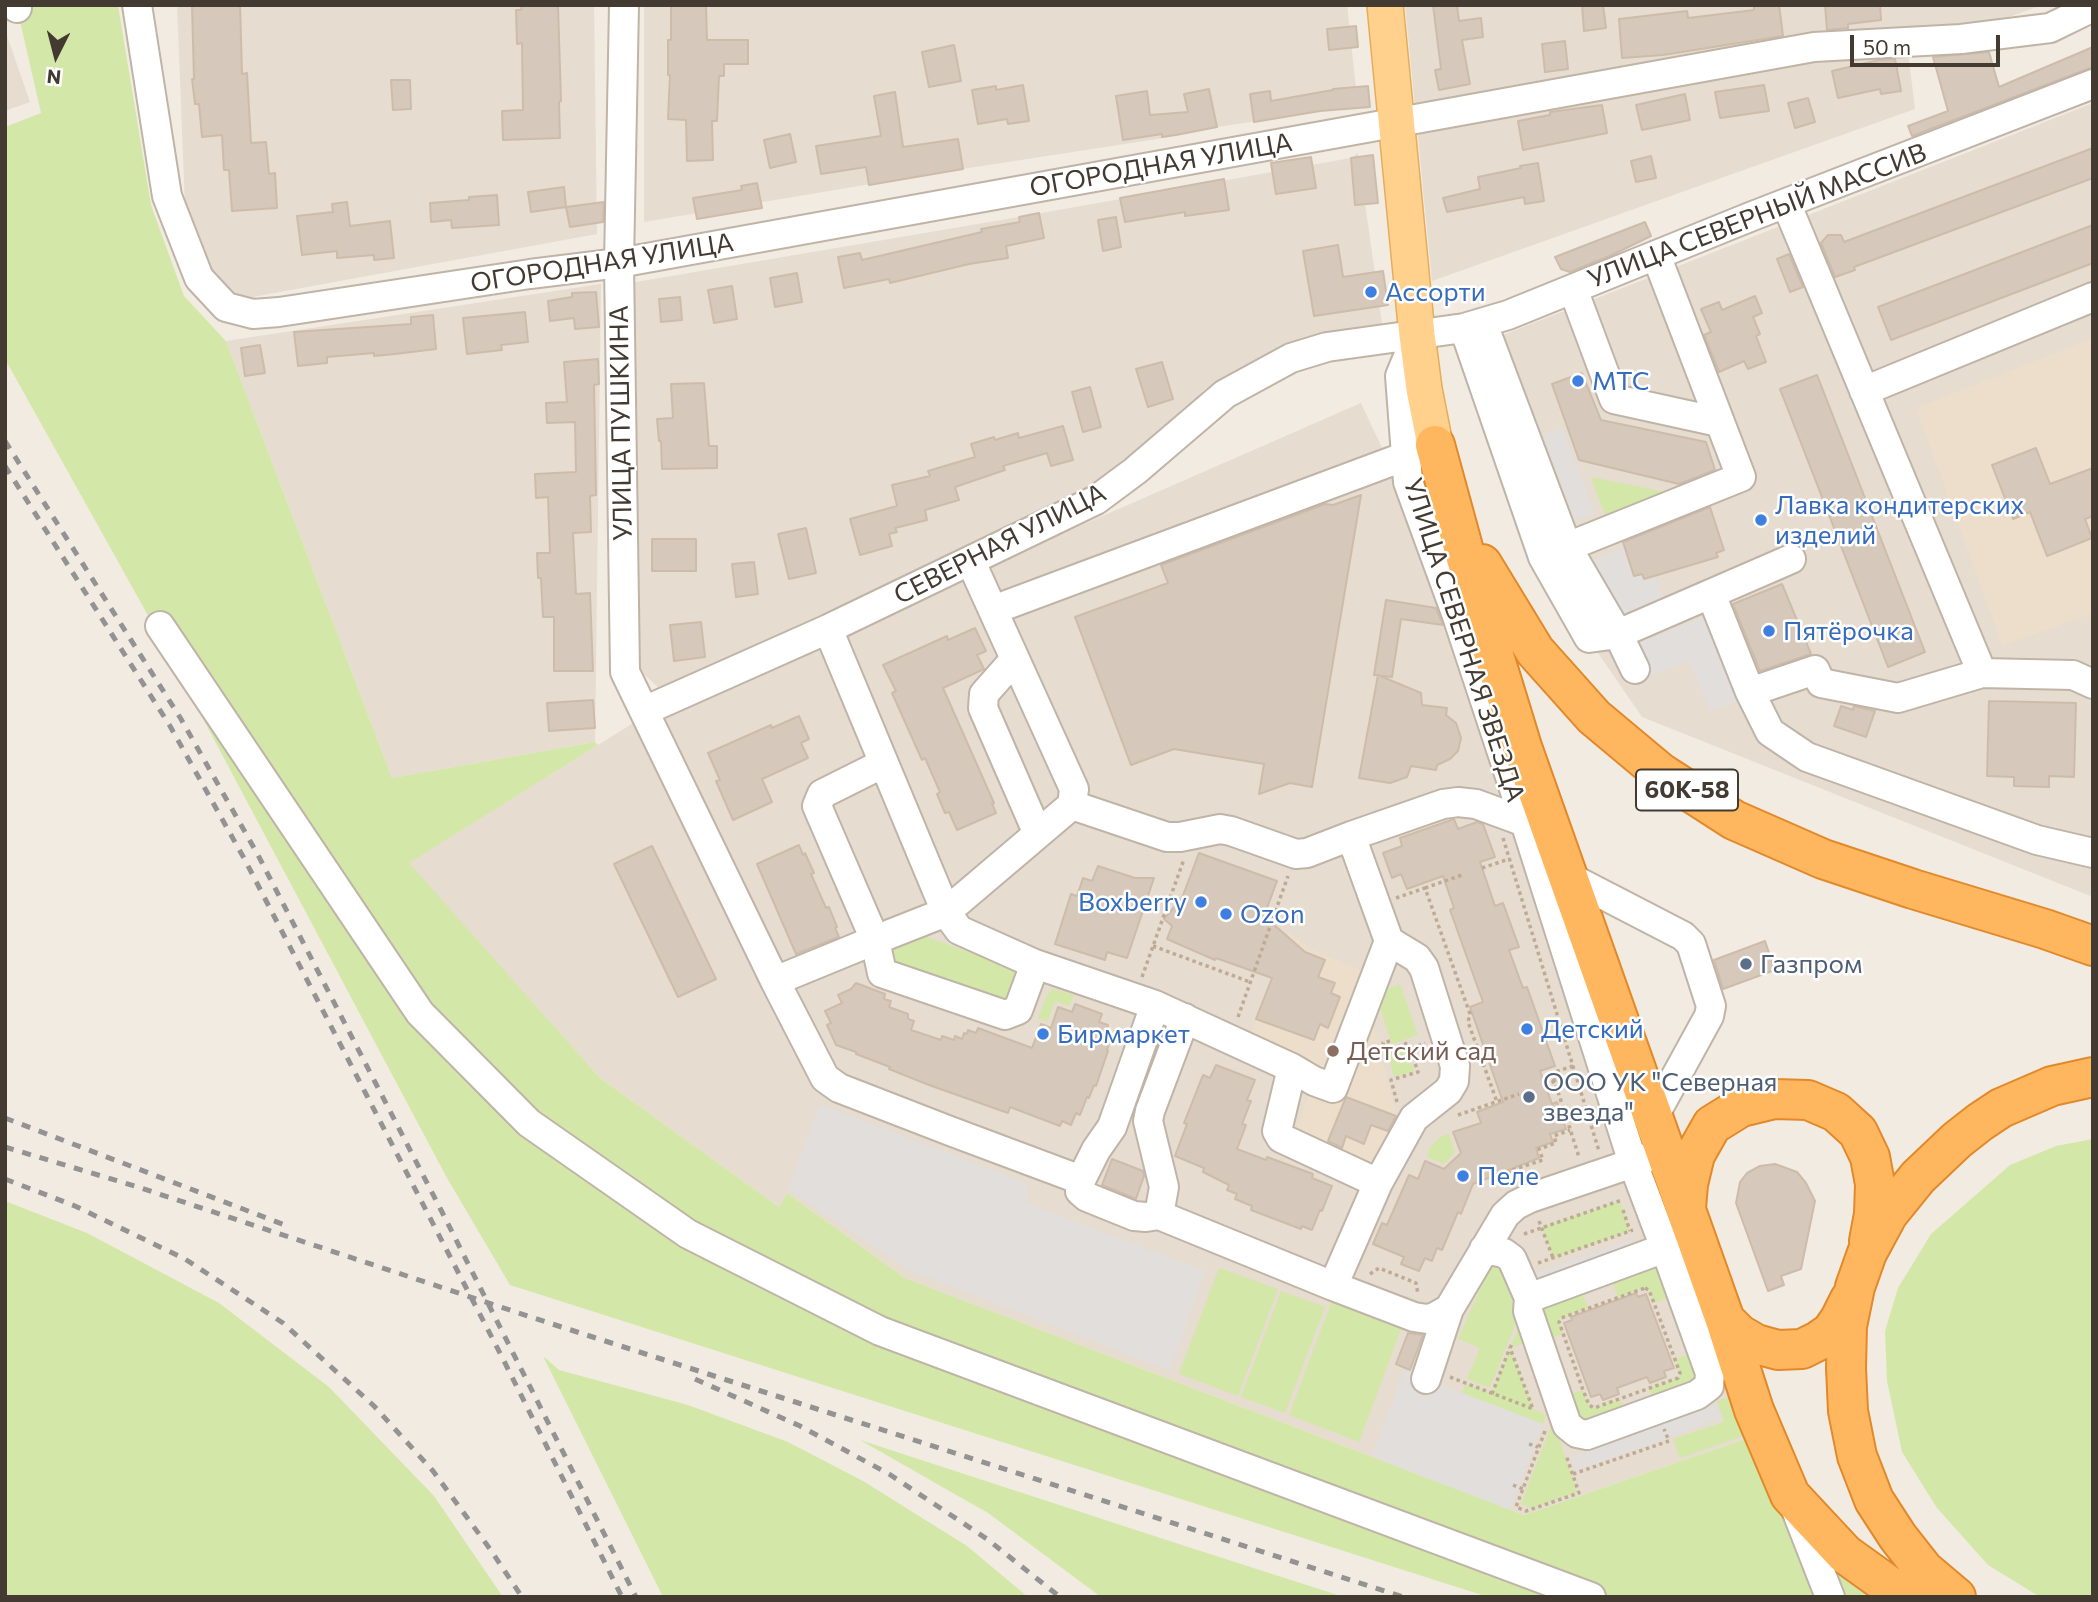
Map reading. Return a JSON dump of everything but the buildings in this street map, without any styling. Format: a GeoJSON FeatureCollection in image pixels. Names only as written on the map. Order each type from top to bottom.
{"type":"FeatureCollection","features":[{"type":"Feature","properties":{"kind":"highway"},"geometry":{"type":"LineString","coordinates":[[1416,461],[1481,613],[1522,747],[1569,877],[1650,1144],[1668,1227],[1724,1320],[1754,1410],[1790,1494],[1845,1554],[1905,1597]]}},
{"type":"Feature","properties":{"kind":"highway","name":"60К-58"},"geometry":{"type":"LineString","coordinates":[[1416,461],[1458,513],[1487,575],[1535,651],[1594,718],[1661,773],[1734,820],[1823,859],[2093,946]]}},
{"type":"Feature","properties":{"kind":"highway"},"geometry":{"type":"LineString","coordinates":[[1724,1320],[1755,1344],[1778,1350],[1802,1349],[1818,1342],[1831,1332],[1840,1319],[1888,1214],[1918,1177],[1957,1140],[2001,1108],[2052,1086],[2093,1077]]}},
{"type":"Feature","properties":{"kind":"highway"},"geometry":{"type":"LineString","coordinates":[[1668,1227],[1688,1184],[1695,1155],[1712,1125],[1741,1107],[1774,1099],[1808,1100],[1836,1112],[1858,1132],[1870,1157],[1875,1184],[1874,1214],[1847,1326],[1848,1411],[1857,1456],[1874,1500],[1898,1537],[1924,1570],[1956,1597]]}},
{"type":"Feature","properties":{"kind":"main road"},"geometry":{"type":"LineString","coordinates":[[1385,5],[1424,389],[1416,461]]}},
{"type":"Feature","properties":{"kind":"street","name":"ОГОРОДНАЯ УЛИЦА"},"geometry":{"type":"LineString","coordinates":[[137,5],[167,196],[198,278],[226,307],[253,314],[619,263],[1814,47],[1961,39],[2050,28],[2093,7]]}},
{"type":"Feature","properties":{"kind":"street","name":"УЛИЦА ПУШКИНА"},"geometry":{"type":"LineString","coordinates":[[624,5],[619,263],[625,672],[775,981],[825,1077],[839,1088],[1081,1180]]}},
{"type":"Feature","properties":{"kind":"street","name":"УЛИЦА СЕВЕРНЫЙ МАССИВ"},"geometry":{"type":"LineString","coordinates":[[1417,335],[1474,326],[2093,85]]}},
{"type":"Feature","properties":{"kind":"street"},"geometry":{"type":"LineString","coordinates":[[1786,203],[1982,673]]}},
{"type":"Feature","properties":{"kind":"street"},"geometry":{"type":"LineString","coordinates":[[1567,547],[1741,477],[1656,255]]}},
{"type":"Feature","properties":{"kind":"street"},"geometry":{"type":"LineString","coordinates":[[1573,289],[1614,398],[1719,422]]}},
{"type":"Feature","properties":{"kind":"street"},"geometry":{"type":"LineString","coordinates":[[1864,391],[2093,298]]}},
{"type":"Feature","properties":{"kind":"street"},"geometry":{"type":"LineString","coordinates":[[1474,326],[1567,547],[1618,634],[1635,669]]}},
{"type":"Feature","properties":{"kind":"street"},"geometry":{"type":"LineString","coordinates":[[1474,326],[1543,557],[1589,638],[1618,634],[1791,559]]}},
{"type":"Feature","properties":{"kind":"street","name":"СЕВЕРНАЯ УЛИЦА"},"geometry":{"type":"LineString","coordinates":[[644,711],[828,629],[1096,500],[1135,471],[1225,394],[1291,358],[1327,347],[1417,335]]}},
{"type":"Feature","properties":{"kind":"street"},"geometry":{"type":"LineString","coordinates":[[993,610],[1416,461]]}},
{"type":"Feature","properties":{"kind":"street","name":"УЛИЦА СЕВЕРНАЯ ЗВЕЗДА"},"geometry":{"type":"LineString","coordinates":[[1416,461],[1513,828],[1650,1144],[1643,1192],[1668,1227],[1710,1373],[1709,1386],[1697,1395],[1587,1435],[1577,1433],[1567,1425],[1528,1311],[1529,1298]]}},
{"type":"Feature","properties":{"kind":"street"},"geometry":{"type":"LineString","coordinates":[[775,981],[946,912],[1072,804],[1074,789],[971,562]]}},
{"type":"Feature","properties":{"kind":"street"},"geometry":{"type":"LineString","coordinates":[[1711,594],[1750,692],[1770,732],[1807,757],[2037,840],[2093,853]]}},
{"type":"Feature","properties":{"kind":"street"},"geometry":{"type":"LineString","coordinates":[[160,626],[420,1013],[529,1123],[688,1234],[880,1331],[1591,1597]]}},
{"type":"Feature","properties":{"kind":"street"},"geometry":{"type":"LineString","coordinates":[[828,629],[946,912],[959,930],[1035,964],[1185,1018],[1333,1088],[1389,941]]}},
{"type":"Feature","properties":{"kind":"street"},"geometry":{"type":"LineString","coordinates":[[1015,659],[984,694],[983,708],[1038,834]]}},
{"type":"Feature","properties":{"kind":"street"},"geometry":{"type":"LineString","coordinates":[[1750,692],[1815,670],[1821,683],[1898,698],[1982,673],[2073,675],[2093,684]]}},
{"type":"Feature","properties":{"kind":"street"},"geometry":{"type":"LineString","coordinates":[[884,763],[821,794],[817,806],[875,940],[882,973],[1005,1015],[1018,1010],[1035,964]]}},
{"type":"Feature","properties":{"kind":"street","name":"УЛИЦА СЕВЕРНАЯ ЗВЕЗДА"},"geometry":{"type":"LineString","coordinates":[[1296,854],[1307,853],[1443,804],[1458,802],[1476,804],[1513,828]]}},
{"type":"Feature","properties":{"kind":"street"},"geometry":{"type":"LineString","coordinates":[[1072,804],[1167,837],[1231,831],[1296,854]]}},
{"type":"Feature","properties":{"kind":"street"},"geometry":{"type":"LineString","coordinates":[[1333,1286],[1378,1183],[1414,1118],[1448,1091],[1454,1081],[1455,1066],[1424,968],[1417,958],[1389,941],[1351,836]]}},
{"type":"Feature","properties":{"kind":"street"},"geometry":{"type":"LineString","coordinates":[[1426,1379],[1449,1309],[1505,1215],[1523,1195],[1650,1144],[1712,1006],[1691,944],[1683,936],[1569,877]]}},
{"type":"Feature","properties":{"kind":"street"},"geometry":{"type":"LineString","coordinates":[[1144,1002],[1112,1127],[1096,1150],[1081,1180],[1080,1191],[1087,1197],[1134,1216],[1159,1215],[1414,1317],[1436,1317],[1449,1309]]}},
{"type":"Feature","properties":{"kind":"street"},"geometry":{"type":"LineString","coordinates":[[1159,1215],[1164,1187],[1148,1121],[1185,1018]]}},
{"type":"Feature","properties":{"kind":"street"},"geometry":{"type":"LineString","coordinates":[[1293,1068],[1277,1131],[1281,1138],[1378,1183]]}},
{"type":"Feature","properties":{"kind":"street"},"geometry":{"type":"LineString","coordinates":[[1484,1249],[1504,1253],[1512,1259],[1529,1298],[1668,1227]]}},
{"type":"Feature","properties":{"kind":"street"},"geometry":{"type":"LineString","coordinates":[[1790,1494],[1830,1597]]}},
{"type":"Feature","properties":{"kind":"path"},"geometry":{"type":"LineString","coordinates":[[1513,828],[1509,859],[1600,1149]]}},
{"type":"Feature","properties":{"kind":"path"},"geometry":{"type":"LineString","coordinates":[[1144,1002],[1153,946],[1193,834]]}},
{"type":"Feature","properties":{"kind":"path"},"geometry":{"type":"LineString","coordinates":[[1230,1039],[1296,854]]}},
{"type":"Feature","properties":{"kind":"path"},"geometry":{"type":"LineString","coordinates":[[1482,868],[1509,859]]}},
{"type":"Feature","properties":{"kind":"path"},"geometry":{"type":"LineString","coordinates":[[1425,888],[1462,875]]}},
{"type":"Feature","properties":{"kind":"path"},"geometry":{"type":"LineString","coordinates":[[1153,946],[1250,982]]}},
{"type":"Feature","properties":{"kind":"path"},"geometry":{"type":"LineString","coordinates":[[1410,1049],[1444,1035]]}},
{"type":"Feature","properties":{"kind":"path"},"geometry":{"type":"LineString","coordinates":[[1390,1041],[1383,1044],[1386,1051],[1408,1043],[1418,1072],[1391,1080],[1399,1107]]}},
{"type":"Feature","properties":{"kind":"path"},"geometry":{"type":"LineString","coordinates":[[1573,1066],[1552,1073],[1581,1166]]}},
{"type":"Feature","properties":{"kind":"path"},"geometry":{"type":"LineString","coordinates":[[1487,1076],[1493,1073]]}},
{"type":"Feature","properties":{"kind":"path"},"geometry":{"type":"LineString","coordinates":[[1545,1084],[1555,1081]]}},
{"type":"Feature","properties":{"kind":"path"},"geometry":{"type":"LineString","coordinates":[[1509,1171],[1543,1160],[1539,1149],[1556,1143],[1554,1136],[1570,1130]]}},
{"type":"Feature","properties":{"kind":"path"},"geometry":{"type":"LineString","coordinates":[[1507,1165],[1542,1227],[1553,1258]]}},
{"type":"Feature","properties":{"kind":"path"},"geometry":{"type":"LineString","coordinates":[[1524,1234],[1643,1192]]}},
{"type":"Feature","properties":{"kind":"path"},"geometry":{"type":"LineString","coordinates":[[1518,1270],[1668,1227]]}},
{"type":"Feature","properties":{"kind":"path"},"geometry":{"type":"LineString","coordinates":[[1645,1287],[1649,1290],[1680,1373],[1678,1378],[1594,1408],[1589,1405],[1559,1322],[1561,1318],[1645,1287]]}},
{"type":"Feature","properties":{"kind":"path"},"geometry":{"type":"LineString","coordinates":[[1492,1394],[1514,1337]]}},
{"type":"Feature","properties":{"kind":"path"},"geometry":{"type":"LineString","coordinates":[[1510,1348],[1533,1409]]}},
{"type":"Feature","properties":{"kind":"path"},"geometry":{"type":"LineString","coordinates":[[1466,1383],[1540,1412]]}},
{"type":"Feature","properties":{"kind":"path"},"geometry":{"type":"LineString","coordinates":[[1546,1427],[1516,1507],[1526,1511],[1579,1493],[1566,1452]]}},
{"type":"Feature","properties":{"kind":"path"},"geometry":{"type":"LineString","coordinates":[[1573,1474],[1669,1441]]}},
{"type":"Feature","properties":{"kind":"path"},"geometry":{"type":"LineString","coordinates":[[1529,1444],[1538,1447]]}},
{"type":"Feature","properties":{"kind":"path"},"geometry":{"type":"LineString","coordinates":[[1513,1485],[1523,1489]]}},
{"type":"Feature","properties":{"kind":"shaded area"},"geometry":{"type":"Polygon","coordinates":[[[177,5],[594,5],[597,234],[225,302],[186,231],[177,5]]]}},
{"type":"Feature","properties":{"kind":"shaded area"},"geometry":{"type":"Polygon","coordinates":[[[644,5],[1347,5],[1358,106],[644,222],[644,5]]]}},
{"type":"Feature","properties":{"kind":"shaded area"},"geometry":{"type":"Polygon","coordinates":[[[1405,5],[2042,5],[1998,21],[1906,35],[1915,109],[1432,281],[1405,5]]]}},
{"type":"Feature","properties":{"kind":"shaded area"},"geometry":{"type":"Polygon","coordinates":[[[5,30],[30,102],[5,111],[5,30]]]}},
{"type":"Feature","properties":{"kind":"shaded area"},"geometry":{"type":"Polygon","coordinates":[[[2093,103],[2093,897],[1642,717],[1563,602],[1470,348],[2093,103]]]}},
{"type":"Feature","properties":{"kind":"shaded area"},"geometry":{"type":"Polygon","coordinates":[[[1358,153],[1382,324],[1354,329],[1205,389],[1111,483],[659,688],[625,657],[630,283],[1351,158],[1358,153]]]}},
{"type":"Feature","properties":{"kind":"shaded area"},"geometry":{"type":"Polygon","coordinates":[[[601,284],[595,742],[392,778],[226,341],[601,284]]]}},
{"type":"Feature","properties":{"kind":"shaded area"},"geometry":{"type":"Polygon","coordinates":[[[2093,338],[2093,613],[2002,646],[1916,408],[2093,338]]]}},
{"type":"Feature","properties":{"kind":"shaded area"},"geometry":{"type":"Polygon","coordinates":[[[1361,403],[1496,691],[1648,1174],[1658,1181],[1751,1437],[1524,1515],[905,1278],[787,1193],[779,1207],[600,1078],[408,863],[643,717],[1361,403]]]}},
{"type":"Feature","properties":{"kind":"shaded area"},"geometry":{"type":"Polygon","coordinates":[[[1563,428],[1595,513],[1575,521],[1543,435],[1563,428]]]}},
{"type":"Feature","properties":{"kind":"shaded area"},"geometry":{"type":"Polygon","coordinates":[[[1641,541],[1668,609],[1620,628],[1561,572],[1641,541]]]}},
{"type":"Feature","properties":{"kind":"shaded area"},"geometry":{"type":"Polygon","coordinates":[[[1711,614],[1745,698],[1710,712],[1689,660],[1646,677],[1633,645],[1711,614]]]}},
{"type":"Feature","properties":{"kind":"shaded area","name":"Детский сад"},"geometry":{"type":"Polygon","coordinates":[[[1288,932],[1313,950],[1360,970],[1398,1121],[1379,1159],[1372,1163],[1361,1162],[1299,1136],[1296,1128],[1320,1066],[1250,1036],[1288,932]]]}},
{"type":"Feature","properties":{"kind":"shaded area"},"geometry":{"type":"Polygon","coordinates":[[[820,1104],[1026,1183],[1027,1203],[1205,1271],[1170,1371],[909,1270],[787,1189],[820,1104]]]}},
{"type":"Feature","properties":{"kind":"shaded area"},"geometry":{"type":"Polygon","coordinates":[[[1632,1239],[1637,1253],[1535,1289],[1530,1275],[1632,1239]]]}},
{"type":"Feature","properties":{"kind":"shaded area"},"geometry":{"type":"Polygon","coordinates":[[[1404,1371],[1543,1424],[1510,1510],[1371,1456],[1404,1371]]]}},
{"type":"Feature","properties":{"kind":"shaded area"},"geometry":{"type":"Polygon","coordinates":[[[1717,1404],[1722,1418],[1576,1471],[1570,1457],[1717,1404]]]}},
{"type":"Feature","properties":{"kind":"green space"},"geometry":{"type":"Polygon","coordinates":[[[118,5],[151,205],[184,296],[226,341],[392,778],[595,742],[598,745],[409,863],[600,1078],[779,1207],[787,1193],[905,1278],[1524,1515],[1751,1437],[1885,1597],[1488,1597],[510,1285],[447,1178],[150,619],[5,359],[5,127],[41,113],[17,8],[118,5]]]}},
{"type":"Feature","properties":{"kind":"green space"},"geometry":{"type":"Polygon","coordinates":[[[1591,477],[1690,497],[1615,543],[1591,477]]]}},
{"type":"Feature","properties":{"kind":"green space"},"geometry":{"type":"Polygon","coordinates":[[[927,937],[1016,969],[1020,973],[1012,1006],[892,964],[891,955],[895,949],[927,937]]]}},
{"type":"Feature","properties":{"kind":"green space"},"geometry":{"type":"Polygon","coordinates":[[[1400,984],[1418,1035],[1392,1044],[1378,1002],[1385,990],[1400,984]]]}},
{"type":"Feature","properties":{"kind":"green space"},"geometry":{"type":"Polygon","coordinates":[[[1053,989],[1074,995],[1069,1006],[1055,1001],[1047,1022],[1038,1018],[1047,995],[1053,989]]]}},
{"type":"Feature","properties":{"kind":"green space"},"geometry":{"type":"Polygon","coordinates":[[[1405,1046],[1414,1071],[1394,1077],[1388,1052],[1405,1046]]]}},
{"type":"Feature","properties":{"kind":"green space"},"geometry":{"type":"Polygon","coordinates":[[[1449,1134],[1455,1152],[1444,1164],[1427,1157],[1429,1149],[1440,1137],[1449,1134]]]}},
{"type":"Feature","properties":{"kind":"green space"},"geometry":{"type":"Polygon","coordinates":[[[2093,1139],[2093,1597],[2040,1597],[1988,1565],[1937,1508],[1902,1452],[1887,1381],[1885,1331],[1898,1288],[1931,1234],[2010,1165],[2056,1146],[2093,1139]]]}},
{"type":"Feature","properties":{"kind":"green space"},"geometry":{"type":"Polygon","coordinates":[[[5,1201],[87,1233],[219,1303],[329,1387],[434,1496],[503,1597],[5,1597],[5,1201]]]}},
{"type":"Feature","properties":{"kind":"green space"},"geometry":{"type":"Polygon","coordinates":[[[1620,1201],[1630,1231],[1553,1258],[1542,1227],[1620,1201]]]}},
{"type":"Feature","properties":{"kind":"green space"},"geometry":{"type":"Polygon","coordinates":[[[1497,1266],[1507,1278],[1519,1315],[1490,1388],[1467,1379],[1480,1348],[1458,1339],[1490,1267],[1497,1266]]]}},
{"type":"Feature","properties":{"kind":"green space"},"geometry":{"type":"Polygon","coordinates":[[[1219,1268],[1278,1289],[1238,1396],[1179,1374],[1219,1268]]]}},
{"type":"Feature","properties":{"kind":"green space"},"geometry":{"type":"Polygon","coordinates":[[[1648,1268],[1657,1270],[1664,1276],[1671,1297],[1654,1303],[1649,1290],[1645,1288],[1618,1297],[1612,1281],[1648,1268]]]}},
{"type":"Feature","properties":{"kind":"green space"},"geometry":{"type":"Polygon","coordinates":[[[1281,1291],[1325,1307],[1285,1413],[1241,1397],[1281,1291]]]}},
{"type":"Feature","properties":{"kind":"green space"},"geometry":{"type":"Polygon","coordinates":[[[1582,1292],[1588,1308],[1561,1318],[1559,1322],[1563,1334],[1549,1339],[1542,1318],[1543,1309],[1550,1303],[1582,1292]]]}},
{"type":"Feature","properties":{"kind":"green space"},"geometry":{"type":"Polygon","coordinates":[[[1334,1295],[1404,1321],[1359,1442],[1289,1415],[1334,1295]]]}},
{"type":"Feature","properties":{"kind":"green space"},"geometry":{"type":"Polygon","coordinates":[[[1523,1316],[1531,1341],[1510,1348],[1523,1316]]]}},
{"type":"Feature","properties":{"kind":"green space"},"geometry":{"type":"Polygon","coordinates":[[[1510,1348],[1533,1409],[1546,1415],[1543,1424],[1462,1393],[1466,1383],[1492,1393],[1510,1348]]]}},
{"type":"Feature","properties":{"kind":"green space"},"geometry":{"type":"Polygon","coordinates":[[[1691,1353],[1697,1380],[1653,1399],[1649,1388],[1678,1378],[1680,1373],[1675,1359],[1691,1353]]]}},
{"type":"Feature","properties":{"kind":"green space"},"geometry":{"type":"Polygon","coordinates":[[[543,1356],[559,1370],[688,1405],[788,1442],[863,1481],[967,1546],[1028,1597],[663,1597],[543,1356]]]}},
{"type":"Feature","properties":{"kind":"green space"},"geometry":{"type":"Polygon","coordinates":[[[1583,1390],[1589,1405],[1594,1408],[1620,1399],[1624,1410],[1594,1420],[1585,1420],[1576,1415],[1569,1395],[1583,1390]]]}},
{"type":"Feature","properties":{"kind":"green space"},"geometry":{"type":"Polygon","coordinates":[[[1732,1396],[1746,1435],[1680,1458],[1673,1439],[1724,1422],[1717,1401],[1732,1396]]]}},
{"type":"Feature","properties":{"kind":"green space"},"geometry":{"type":"Polygon","coordinates":[[[1553,1421],[1577,1492],[1531,1508],[1521,1504],[1553,1421]]]}},
{"type":"Feature","properties":{"kind":"green space"},"geometry":{"type":"Polygon","coordinates":[[[860,1440],[1344,1597],[1101,1597],[988,1513],[860,1440]]]}},
{"type":"Feature","properties":{"kind":"railway"},"geometry":{"type":"LineString","coordinates":[[5,441],[181,719],[258,855],[636,1597]]}},
{"type":"Feature","properties":{"kind":"railway"},"geometry":{"type":"LineString","coordinates":[[5,466],[170,726],[245,860],[503,1359],[622,1597]]}},
{"type":"Feature","properties":{"kind":"railway"},"geometry":{"type":"LineString","coordinates":[[5,1118],[290,1227]]}},
{"type":"Feature","properties":{"kind":"railway"},"geometry":{"type":"LineString","coordinates":[[5,1147],[138,1187],[546,1322],[1403,1597]]}},
{"type":"Feature","properties":{"kind":"railway"},"geometry":{"type":"LineString","coordinates":[[5,1179],[75,1206],[185,1259],[283,1323],[374,1406],[433,1471],[522,1597]]}},
{"type":"Feature","properties":{"kind":"railway"},"geometry":{"type":"LineString","coordinates":[[695,1379],[800,1426],[889,1474],[987,1539],[1060,1597]]}},
{"type":"Feature","properties":{"kind":"place","name":"Ассорти"},"geometry":{"type":"Point","coordinates":[1371,292]}},
{"type":"Feature","properties":{"kind":"place","name":"МТС"},"geometry":{"type":"Point","coordinates":[1578,381]}},
{"type":"Feature","properties":{"kind":"place","name":"Лавка кондитерских изделий"},"geometry":{"type":"Point","coordinates":[1761,520]}},
{"type":"Feature","properties":{"kind":"place","name":"Пятёрочка"},"geometry":{"type":"Point","coordinates":[1769,631]}},
{"type":"Feature","properties":{"kind":"place","name":"Boxberry"},"geometry":{"type":"Point","coordinates":[1201,902]}},
{"type":"Feature","properties":{"kind":"place","name":"Ozon"},"geometry":{"type":"Point","coordinates":[1226,914]}},
{"type":"Feature","properties":{"kind":"place","name":"Газпром"},"geometry":{"type":"Point","coordinates":[1746,964]}},
{"type":"Feature","properties":{"kind":"place","name":"Детский"},"geometry":{"type":"Point","coordinates":[1527,1029]}},
{"type":"Feature","properties":{"kind":"place","name":"Бирмаркет"},"geometry":{"type":"Point","coordinates":[1043,1034]}},
{"type":"Feature","properties":{"kind":"place","name":"Детский сад"},"geometry":{"type":"Point","coordinates":[1333,1051]}},
{"type":"Feature","properties":{"kind":"place","name":"ООО УК \"Северная звезда\""},"geometry":{"type":"Point","coordinates":[1529,1097]}},
{"type":"Feature","properties":{"kind":"place","name":"Пеле"},"geometry":{"type":"Point","coordinates":[1463,1176]}}]}
